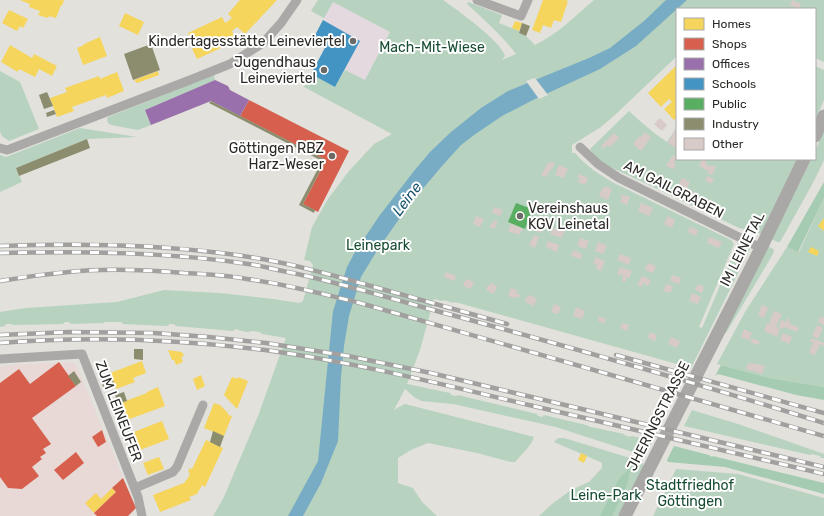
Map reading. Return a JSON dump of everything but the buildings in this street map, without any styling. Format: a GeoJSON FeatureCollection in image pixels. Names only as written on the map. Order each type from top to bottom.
{"type":"FeatureCollection","features":[{"type":"Feature","properties":{"kind":"main road"},"geometry":{"type":"LineString","coordinates":[[816,134],[824,116]]}},
{"type":"Feature","properties":{"kind":"main road","name":"IM LEINETAL"},"geometry":{"type":"LineString","coordinates":[[708,352],[804,160]]}},
{"type":"Feature","properties":{"kind":"main road","name":"JHERINGSTRASSE"},"geometry":{"type":"LineString","coordinates":[[625,516],[708,352]]}},
{"type":"Feature","properties":{"kind":"street"},"geometry":{"type":"LineString","coordinates":[[1,148],[10,149],[230,64],[263,43],[281,23],[298,0]]}},
{"type":"Feature","properties":{"kind":"street"},"geometry":{"type":"LineString","coordinates":[[477,0],[521,16],[528,0]]}},
{"type":"Feature","properties":{"kind":"street","name":"AM GAILGRABEN"},"geometry":{"type":"LineString","coordinates":[[580,147],[598,164],[619,178],[761,248]]}},
{"type":"Feature","properties":{"kind":"street","name":"ZUM LEINEUFER"},"geometry":{"type":"LineString","coordinates":[[0,359],[82,354],[138,497],[142,516]]}},
{"type":"Feature","properties":{"kind":"street"},"geometry":{"type":"LineString","coordinates":[[134,488],[173,472],[178,467],[203,405]]}},
{"type":"Feature","properties":{"kind":"shaded area","name":"Kindertagesstätte Leineviertel"},"geometry":{"type":"Polygon","coordinates":[[[333,2],[390,32],[365,81],[345,70],[351,57],[314,37],[333,2]]]}},
{"type":"Feature","properties":{"kind":"shaded area"},"geometry":{"type":"Polygon","coordinates":[[[72,362],[76,365],[136,508],[128,516],[0,516],[0,367],[9,365],[72,362]]]}},
{"type":"Feature","properties":{"kind":"green space"},"geometry":{"type":"Polygon","coordinates":[[[318,0],[443,0],[478,26],[496,42],[505,56],[502,60],[516,54],[494,29],[468,5],[468,2],[502,15],[499,23],[519,31],[519,33],[526,36],[535,45],[559,30],[594,0],[824,0],[824,62],[816,58],[816,8],[676,8],[676,57],[601,127],[572,145],[572,153],[575,153],[579,158],[605,178],[731,240],[734,244],[699,327],[702,328],[739,241],[751,247],[691,368],[679,363],[677,364],[455,302],[434,299],[420,350],[407,384],[537,414],[538,416],[542,417],[544,415],[624,434],[626,436],[653,441],[645,456],[556,427],[453,404],[421,401],[405,389],[394,410],[405,404],[534,437],[533,440],[529,447],[515,462],[428,443],[411,450],[398,458],[398,483],[413,488],[422,502],[437,516],[213,516],[224,497],[258,416],[286,338],[262,334],[260,332],[247,332],[235,329],[233,331],[176,326],[174,324],[169,324],[168,326],[123,324],[121,322],[71,324],[69,322],[65,322],[63,324],[6,324],[5,326],[0,327],[0,312],[26,308],[117,302],[164,290],[220,293],[299,303],[303,301],[313,265],[310,261],[304,260],[312,227],[328,199],[349,171],[374,144],[392,134],[304,87],[311,74],[335,87],[345,70],[365,80],[390,32],[333,2],[324,18],[311,11],[318,0]]]}},
{"type":"Feature","properties":{"kind":"green space"},"geometry":{"type":"Polygon","coordinates":[[[816,66],[824,70],[824,100],[816,119],[816,66]]]}},
{"type":"Feature","properties":{"kind":"green space"},"geometry":{"type":"Polygon","coordinates":[[[0,71],[20,82],[39,129],[9,141],[2,136],[0,132],[0,71]]]}},
{"type":"Feature","properties":{"kind":"green space"},"geometry":{"type":"Polygon","coordinates":[[[214,75],[215,80],[145,110],[151,125],[138,130],[111,125],[108,123],[108,117],[214,75]]]}},
{"type":"Feature","properties":{"kind":"green space"},"geometry":{"type":"Polygon","coordinates":[[[629,111],[667,142],[676,128],[676,160],[797,160],[761,234],[739,228],[606,165],[595,156],[590,149],[629,111]]]}},
{"type":"Feature","properties":{"kind":"green space"},"geometry":{"type":"Polygon","coordinates":[[[80,128],[137,137],[87,139],[16,168],[22,182],[0,192],[0,155],[6,157],[80,128]]]}},
{"type":"Feature","properties":{"kind":"green space"},"geometry":{"type":"Polygon","coordinates":[[[824,131],[824,160],[780,242],[777,242],[772,239],[811,160],[816,160],[816,149],[824,131]]]}},
{"type":"Feature","properties":{"kind":"green space"},"geometry":{"type":"Polygon","coordinates":[[[824,182],[824,198],[798,252],[787,247],[824,182]]]}},
{"type":"Feature","properties":{"kind":"green space"},"geometry":{"type":"Polygon","coordinates":[[[824,198],[824,387],[769,378],[717,364],[745,312],[787,247],[799,252],[824,198]]]}},
{"type":"Feature","properties":{"kind":"green space"},"geometry":{"type":"Polygon","coordinates":[[[768,246],[774,250],[773,254],[726,333],[724,333],[768,246]]]}},
{"type":"Feature","properties":{"kind":"green space"},"geometry":{"type":"Polygon","coordinates":[[[721,365],[769,378],[824,387],[824,400],[796,395],[718,374],[715,376],[721,365]]]}},
{"type":"Feature","properties":{"kind":"green space"},"geometry":{"type":"Polygon","coordinates":[[[692,410],[738,424],[824,454],[824,458],[812,454],[810,455],[684,426],[692,410]]]}},
{"type":"Feature","properties":{"kind":"green space","name":"Leine-Park"},"geometry":{"type":"Polygon","coordinates":[[[558,438],[564,438],[640,461],[643,464],[644,467],[618,516],[539,516],[571,490],[589,482],[602,468],[602,463],[554,442],[558,438]]]}},
{"type":"Feature","properties":{"kind":"green space"},"geometry":{"type":"Polygon","coordinates":[[[674,446],[712,457],[713,456],[824,483],[824,494],[725,467],[668,462],[667,460],[674,446]]]}},
{"type":"Feature","properties":{"kind":"green space"},"geometry":{"type":"Polygon","coordinates":[[[631,467],[627,484],[612,516],[600,516],[619,479],[631,467]]]}},
{"type":"Feature","properties":{"kind":"green space","name":"Stadtfriedhof Göttingen"},"geometry":{"type":"Polygon","coordinates":[[[676,469],[738,474],[824,498],[824,516],[653,516],[676,469]]]}},
{"type":"Feature","properties":{"kind":"water","name":"Leine"},"geometry":{"type":"Polygon","coordinates":[[[666,0],[687,0],[678,8],[676,8],[676,10],[636,46],[600,69],[502,116],[474,135],[461,145],[409,205],[378,249],[361,277],[349,316],[341,377],[338,441],[321,483],[303,516],[288,516],[318,461],[333,311],[347,267],[355,252],[380,215],[430,152],[451,132],[481,108],[508,91],[610,48],[644,21],[666,0]]]}},
{"type":"Feature","properties":{"kind":"pier"},"geometry":{"type":"Polygon","coordinates":[[[535,78],[548,95],[539,99],[526,81],[535,78]]]}},
{"type":"Feature","properties":{"kind":"railway"},"geometry":{"type":"LineString","coordinates":[[0,246],[96,245],[160,247],[224,253],[280,262],[317,271],[507,324]]}},
{"type":"Feature","properties":{"kind":"railway"},"geometry":{"type":"LineString","coordinates":[[0,253],[128,253],[192,257],[259,266],[308,276],[683,380],[824,423]]}},
{"type":"Feature","properties":{"kind":"railway"},"geometry":{"type":"LineString","coordinates":[[0,281],[69,272],[126,270],[216,275],[275,284],[360,303],[824,436]]}},
{"type":"Feature","properties":{"kind":"railway"},"geometry":{"type":"LineString","coordinates":[[0,335],[70,332],[154,333],[266,343],[348,356],[431,373],[824,467]]}},
{"type":"Feature","properties":{"kind":"railway"},"geometry":{"type":"LineString","coordinates":[[0,343],[99,339],[166,341],[232,346],[298,355],[364,367],[824,474]]}},
{"type":"Feature","properties":{"kind":"railway"},"geometry":{"type":"LineString","coordinates":[[616,355],[824,413]]}},
{"type":"Feature","properties":{"kind":"place","name":"Kindertagesstätte Leineviertel"},"geometry":{"type":"Point","coordinates":[353,41]}},
{"type":"Feature","properties":{"kind":"place","name":"Jugendhaus Leineviertel"},"geometry":{"type":"Point","coordinates":[324,70]}},
{"type":"Feature","properties":{"kind":"place","name":"Göttingen RBZ Harz-Weser"},"geometry":{"type":"Point","coordinates":[332,156]}},
{"type":"Feature","properties":{"kind":"place","name":"Vereinshaus KGV Leinetal"},"geometry":{"type":"Point","coordinates":[520,216]}},
{"type":"Feature","properties":{"kind":"park label","name":"Mach-Mit-Wiese"},"geometry":{"type":"Point","coordinates":[432,47]}},
{"type":"Feature","properties":{"kind":"park label","name":"Leinepark"},"geometry":{"type":"Point","coordinates":[378,245]}}]}
